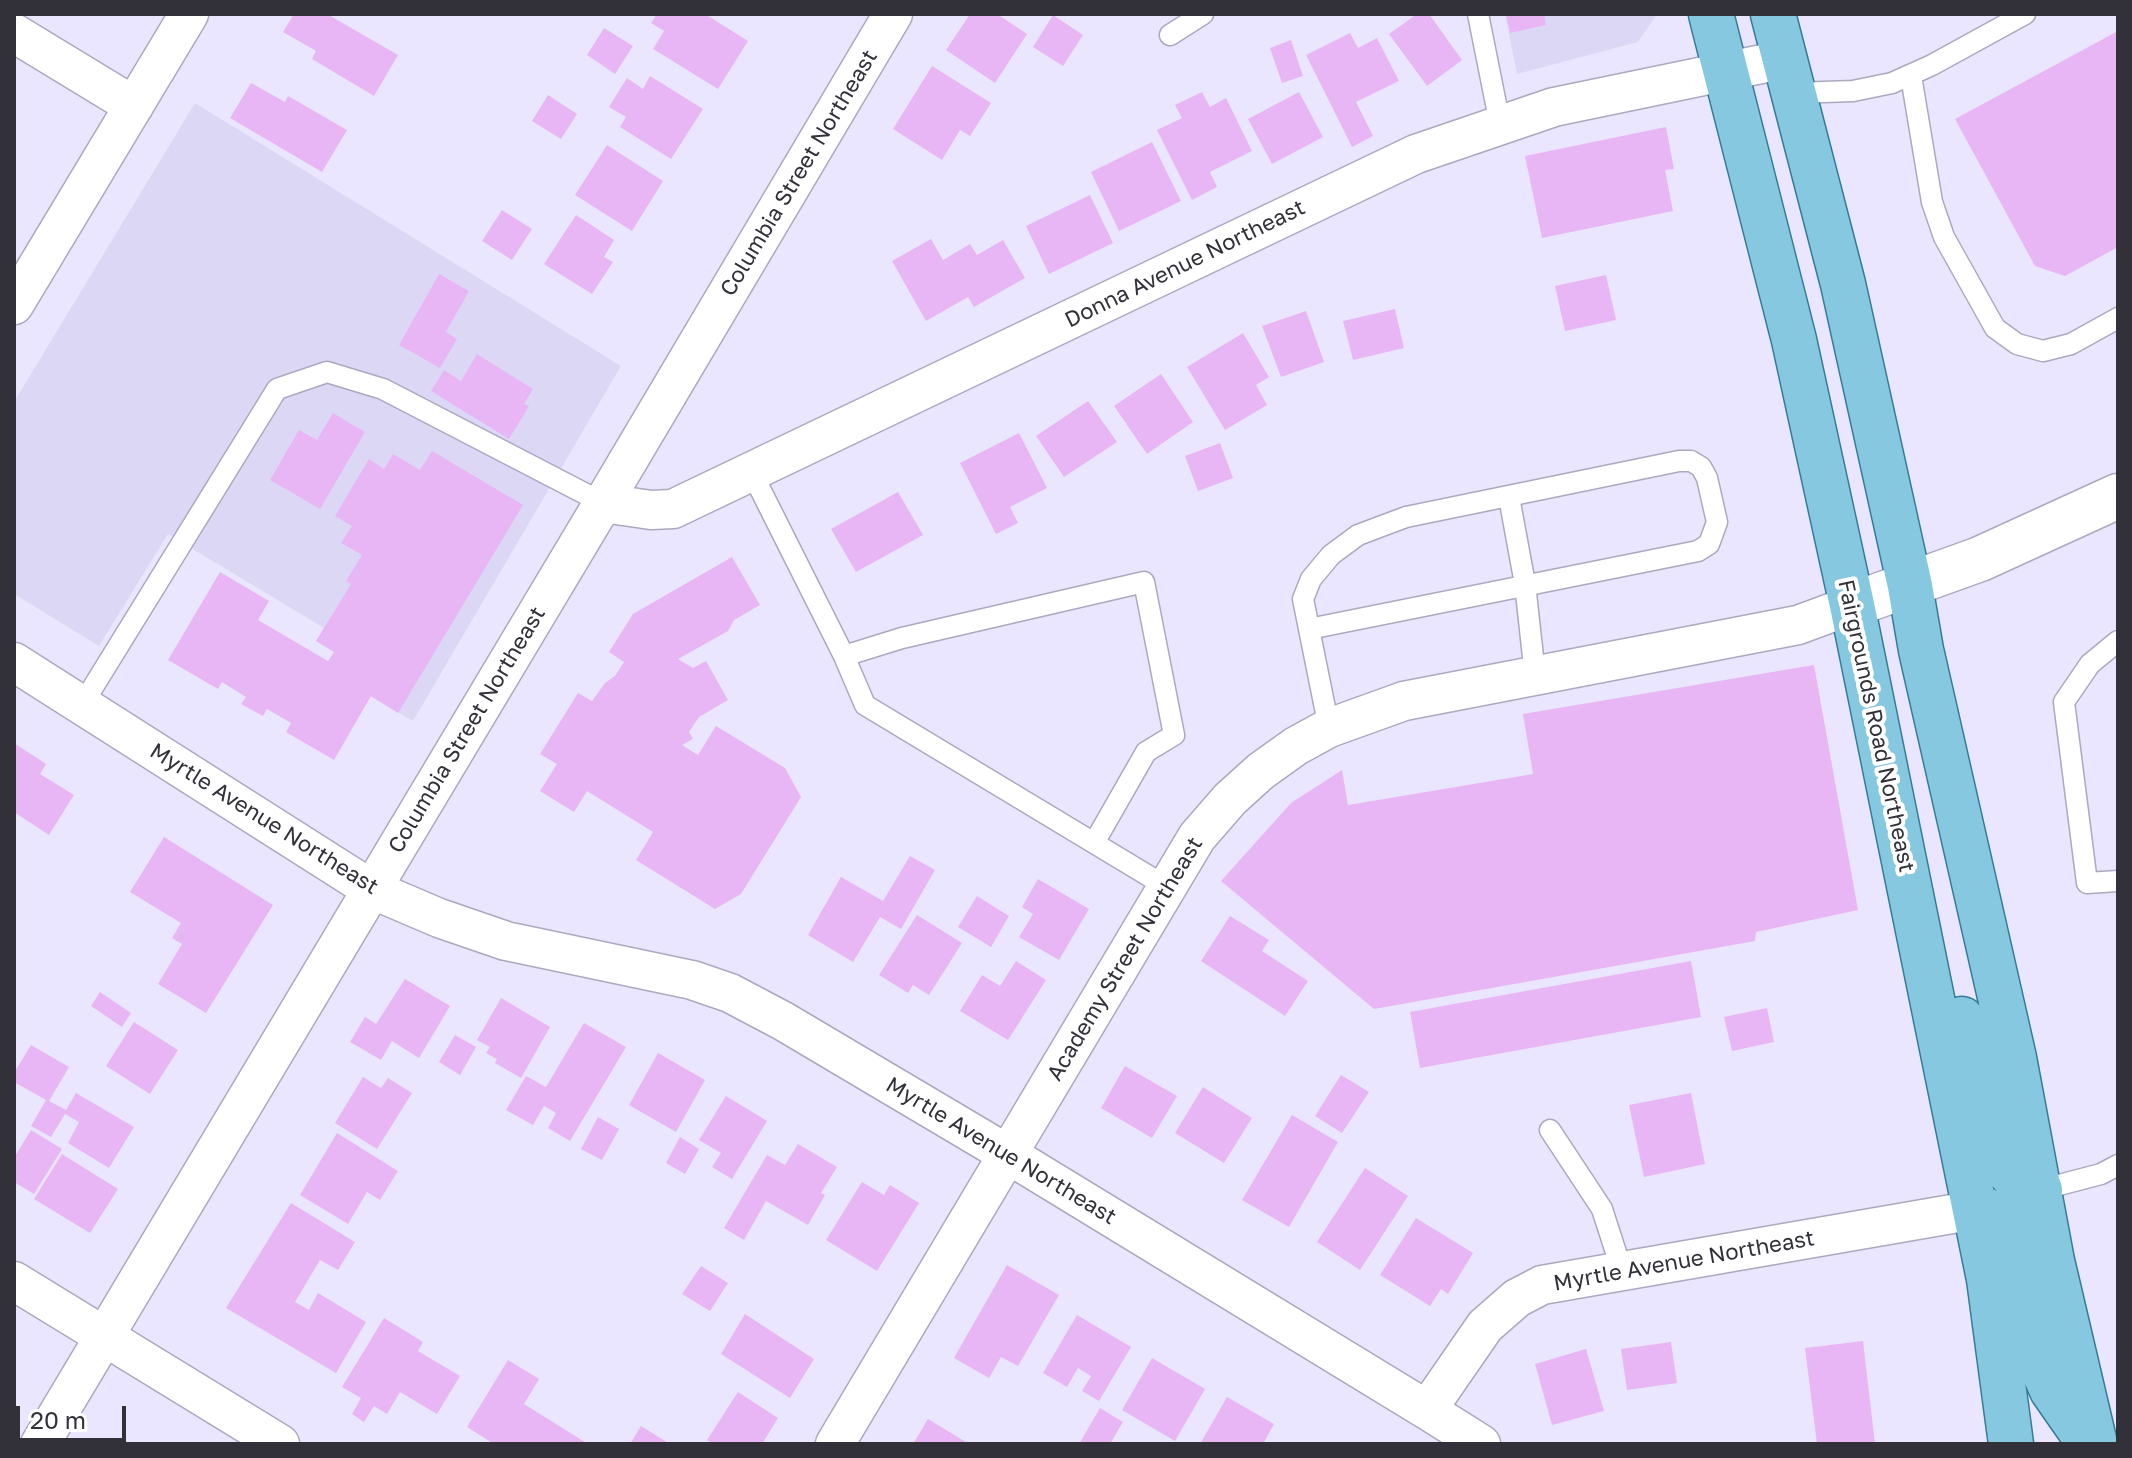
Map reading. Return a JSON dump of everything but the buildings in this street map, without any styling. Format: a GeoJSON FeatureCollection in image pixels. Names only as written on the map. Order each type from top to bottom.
{"type":"FeatureCollection","features":[{"type":"Feature","properties":{"kind":"main road","name":"Fairgrounds Road Northeast"},"geometry":{"type":"LineString","coordinates":[[1711,14],[1794,340],[1852,605],[1989,1279],[2011,1444]]}},
{"type":"Feature","properties":{"kind":"main road"},"geometry":{"type":"LineString","coordinates":[[1773,14],[1843,284],[1910,586],[1921,650],[2014,1058],[2052,1261],[2092,1444]]}},
{"type":"Feature","properties":{"kind":"main road"},"geometry":{"type":"LineString","coordinates":[[1852,605],[1980,559],[2118,496]]}},
{"type":"Feature","properties":{"kind":"main road"},"geometry":{"type":"LineString","coordinates":[[1926,969],[1960,1013],[1968,1032],[2002,1162],[2012,1175],[2040,1190]]}},
{"type":"Feature","properties":{"kind":"main road"},"geometry":{"type":"LineString","coordinates":[[1975,1210],[1988,1211],[2006,1221],[2044,1372],[2052,1390],[2092,1444]]}},
{"type":"Feature","properties":{"kind":"street"},"geometry":{"type":"LineString","coordinates":[[14,305],[189,14]]}},
{"type":"Feature","properties":{"kind":"street","name":"Columbia Street Northeast"},"geometry":{"type":"LineString","coordinates":[[40,1444],[893,14]]}},
{"type":"Feature","properties":{"kind":"street"},"geometry":{"type":"LineString","coordinates":[[14,33],[134,106]]}},
{"type":"Feature","properties":{"kind":"street","name":"Donna Avenue Northeast"},"geometry":{"type":"LineString","coordinates":[[603,503],[651,510],[673,509],[1416,154],[1554,107],[1728,72],[1790,76]]}},
{"type":"Feature","properties":{"kind":"street","name":"Academy Street Northeast"},"geometry":{"type":"LineString","coordinates":[[835,1444],[1197,837],[1230,799],[1296,746],[1329,728],[1404,701],[1798,625],[1852,605]]}},
{"type":"Feature","properties":{"kind":"street","name":"Myrtle Avenue Northeast"},"geometry":{"type":"LineString","coordinates":[[14,662],[371,889],[439,918],[506,941],[692,980],[730,993],[783,1021],[1427,1410],[1485,1326],[1517,1298],[1542,1285],[1975,1210]]}},
{"type":"Feature","properties":{"kind":"street"},"geometry":{"type":"LineString","coordinates":[[14,1281],[280,1444]]}},
{"type":"Feature","properties":{"kind":"street"},"geometry":{"type":"LineString","coordinates":[[1427,1410],[1481,1444]]}},
{"type":"Feature","properties":{"kind":"lane"},"geometry":{"type":"LineString","coordinates":[[1170,35],[1203,14]]}},
{"type":"Feature","properties":{"kind":"lane"},"geometry":{"type":"LineString","coordinates":[[1478,14],[1500,124]]}},
{"type":"Feature","properties":{"kind":"lane"},"geometry":{"type":"LineString","coordinates":[[1790,76],[1853,91],[1892,83],[1911,76],[2025,14]]}},
{"type":"Feature","properties":{"kind":"lane"},"geometry":{"type":"LineString","coordinates":[[1911,76],[1932,202],[1944,237],[1995,328],[2017,344],[2043,351],[2071,344],[2118,318]]}},
{"type":"Feature","properties":{"kind":"lane"},"geometry":{"type":"LineString","coordinates":[[82,705],[277,389],[327,372],[383,389],[603,503]]}},
{"type":"Feature","properties":{"kind":"lane"},"geometry":{"type":"LineString","coordinates":[[1309,629],[1698,551],[1709,544],[1717,522],[1707,478],[1701,467],[1691,461],[1679,461],[1406,517],[1358,535],[1331,555],[1311,579],[1303,599],[1309,629],[1329,728]]}},
{"type":"Feature","properties":{"kind":"lane"},"geometry":{"type":"LineString","coordinates":[[751,471],[844,656],[865,705],[1167,887]]}},
{"type":"Feature","properties":{"kind":"lane"},"geometry":{"type":"LineString","coordinates":[[1509,497],[1525,584],[1535,675]]}},
{"type":"Feature","properties":{"kind":"lane"},"geometry":{"type":"LineString","coordinates":[[844,656],[902,638],[1144,582],[1174,735],[1146,752],[1094,843]]}},
{"type":"Feature","properties":{"kind":"lane"},"geometry":{"type":"LineString","coordinates":[[2118,641],[2090,664],[2064,702],[2087,883],[2118,881]]}},
{"type":"Feature","properties":{"kind":"lane"},"geometry":{"type":"LineString","coordinates":[[1550,1130],[1602,1209],[1622,1271]]}},
{"type":"Feature","properties":{"kind":"lane"},"geometry":{"type":"LineString","coordinates":[[2040,1190],[2101,1174],[2118,1165]]}},
{"type":"Feature","properties":{"kind":"shaded area"},"geometry":{"type":"Polygon","coordinates":[[[1505,14],[1657,14],[1638,42],[1517,74],[1505,14]]]}},
{"type":"Feature","properties":{"kind":"shaded area"},"geometry":{"type":"Polygon","coordinates":[[[195,103],[621,366],[413,721],[343,680],[353,663],[324,628],[168,534],[99,646],[14,594],[14,402],[195,103]]]}}]}
